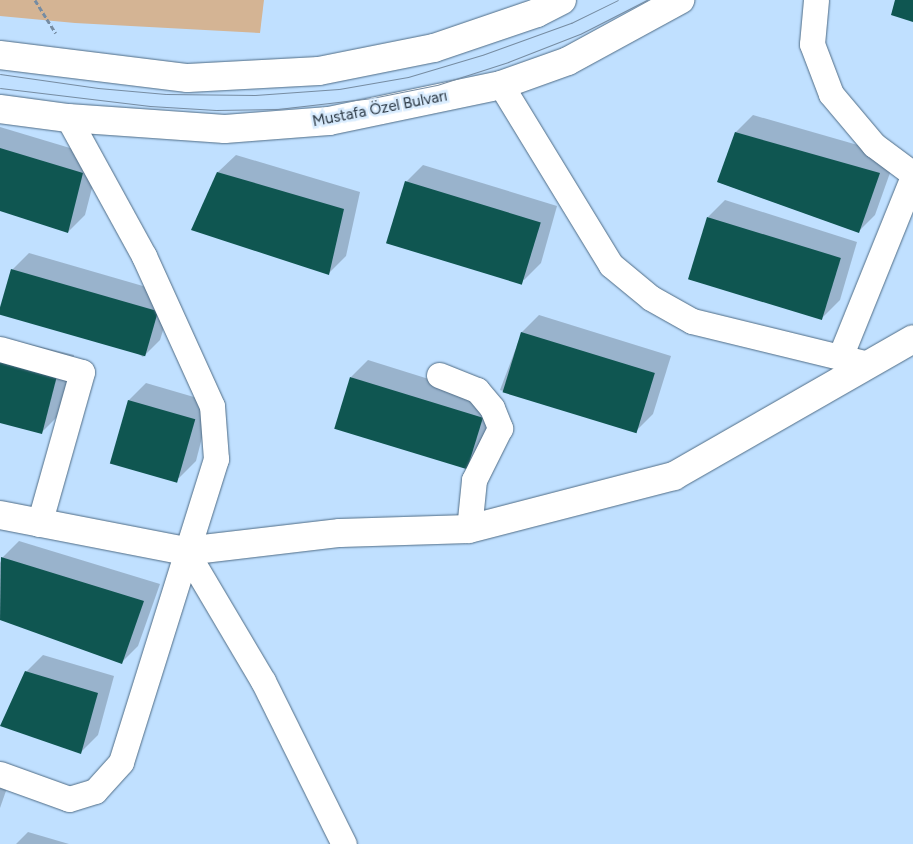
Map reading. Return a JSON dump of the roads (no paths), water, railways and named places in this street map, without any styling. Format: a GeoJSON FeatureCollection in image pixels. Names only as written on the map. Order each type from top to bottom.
{"type":"FeatureCollection","features":[{"type":"Feature","properties":{"kind":"main road"},"geometry":{"type":"LineString","coordinates":[[0,55],[188,78],[319,71],[434,48],[537,13],[562,0]]}},
{"type":"Feature","properties":{"kind":"main road","name":"Mustafa Özel Bulvarı"},"geometry":{"type":"LineString","coordinates":[[0,109],[68,118],[226,129],[329,121],[501,85],[568,61],[680,0]]}},
{"type":"Feature","properties":{"kind":"main road"},"geometry":{"type":"LineString","coordinates":[[0,515],[186,551],[340,533],[469,529],[674,476],[913,339]]}},
{"type":"Feature","properties":{"kind":"street"},"geometry":{"type":"LineString","coordinates":[[816,0],[812,44],[831,94],[874,145],[913,175],[840,357]]}},
{"type":"Feature","properties":{"kind":"street"},"geometry":{"type":"LineString","coordinates":[[501,85],[611,265],[651,298],[692,321],[868,364]]}},
{"type":"Feature","properties":{"kind":"street"},"geometry":{"type":"LineString","coordinates":[[0,774],[69,799],[96,791],[121,762],[216,459],[212,406],[144,256],[68,118]]}},
{"type":"Feature","properties":{"kind":"street"},"geometry":{"type":"LineString","coordinates":[[0,349],[82,372],[39,524]]}},
{"type":"Feature","properties":{"kind":"street"},"geometry":{"type":"LineString","coordinates":[[439,374],[477,390],[492,408],[500,428],[474,480],[469,529]]}},
{"type":"Feature","properties":{"kind":"street"},"geometry":{"type":"LineString","coordinates":[[186,551],[263,681],[344,844]]}},
{"type":"Feature","properties":{"kind":"tram line"},"geometry":{"type":"LineString","coordinates":[[0,74],[98,88],[166,94],[255,95],[339,89],[408,77],[482,55],[571,23],[618,0]]}},
{"type":"Feature","properties":{"kind":"tram line"},"geometry":{"type":"LineString","coordinates":[[0,88],[150,106],[216,110],[278,109],[372,98],[437,85],[508,62],[580,34],[647,0]]}}]}
